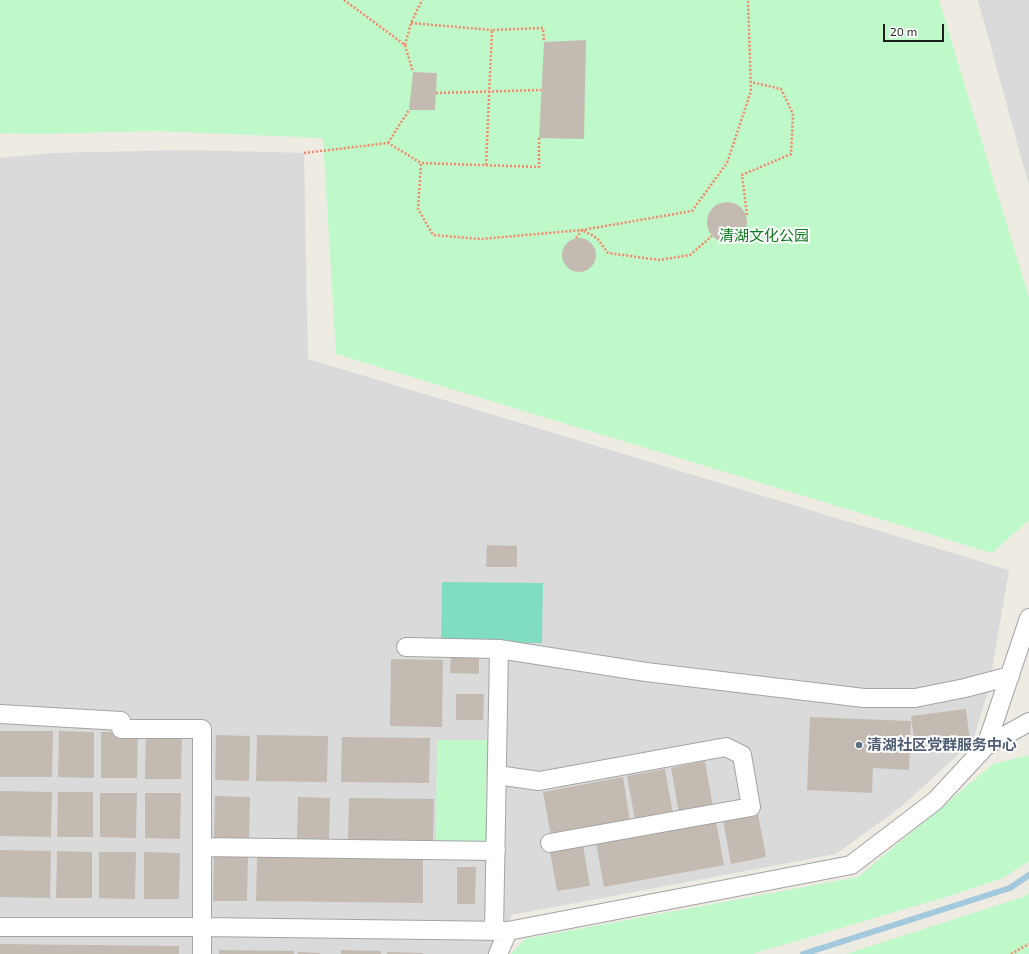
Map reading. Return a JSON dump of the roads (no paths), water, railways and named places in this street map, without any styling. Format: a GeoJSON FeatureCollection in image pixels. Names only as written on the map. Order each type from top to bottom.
{"type":"FeatureCollection","features":[{"type":"Feature","properties":{"kind":"street"},"geometry":{"type":"LineString","coordinates":[[986,746],[1029,618]]}},
{"type":"Feature","properties":{"kind":"street"},"geometry":{"type":"LineString","coordinates":[[406,647],[499,649],[646,672],[864,698],[915,698],[965,688],[1010,676]]}},
{"type":"Feature","properties":{"kind":"street"},"geometry":{"type":"LineString","coordinates":[[498,954],[501,931],[496,851],[499,649]]}},
{"type":"Feature","properties":{"kind":"street"},"geometry":{"type":"LineString","coordinates":[[0,714],[121,721],[121,729],[202,729],[202,954]]}},
{"type":"Feature","properties":{"kind":"street"},"geometry":{"type":"LineString","coordinates":[[0,927],[202,926],[501,931],[851,865],[935,801],[986,746],[1029,722]]}},
{"type":"Feature","properties":{"kind":"street"},"geometry":{"type":"LineString","coordinates":[[497,775],[539,781],[726,747],[742,755],[751,807],[550,843]]}},
{"type":"Feature","properties":{"kind":"street"},"geometry":{"type":"LineString","coordinates":[[202,847],[496,851]]}},
{"type":"Feature","properties":{"kind":"waterway"},"geometry":{"type":"LineString","coordinates":[[803,954],[1010,888],[1029,875]]}},
{"type":"Feature","properties":{"kind":"place","name":"清湖社区党群服务中心"},"geometry":{"type":"Point","coordinates":[859,745]}},
{"type":"Feature","properties":{"kind":"park label","name":"清湖文化公园"},"geometry":{"type":"Point","coordinates":[764,236]}}]}
